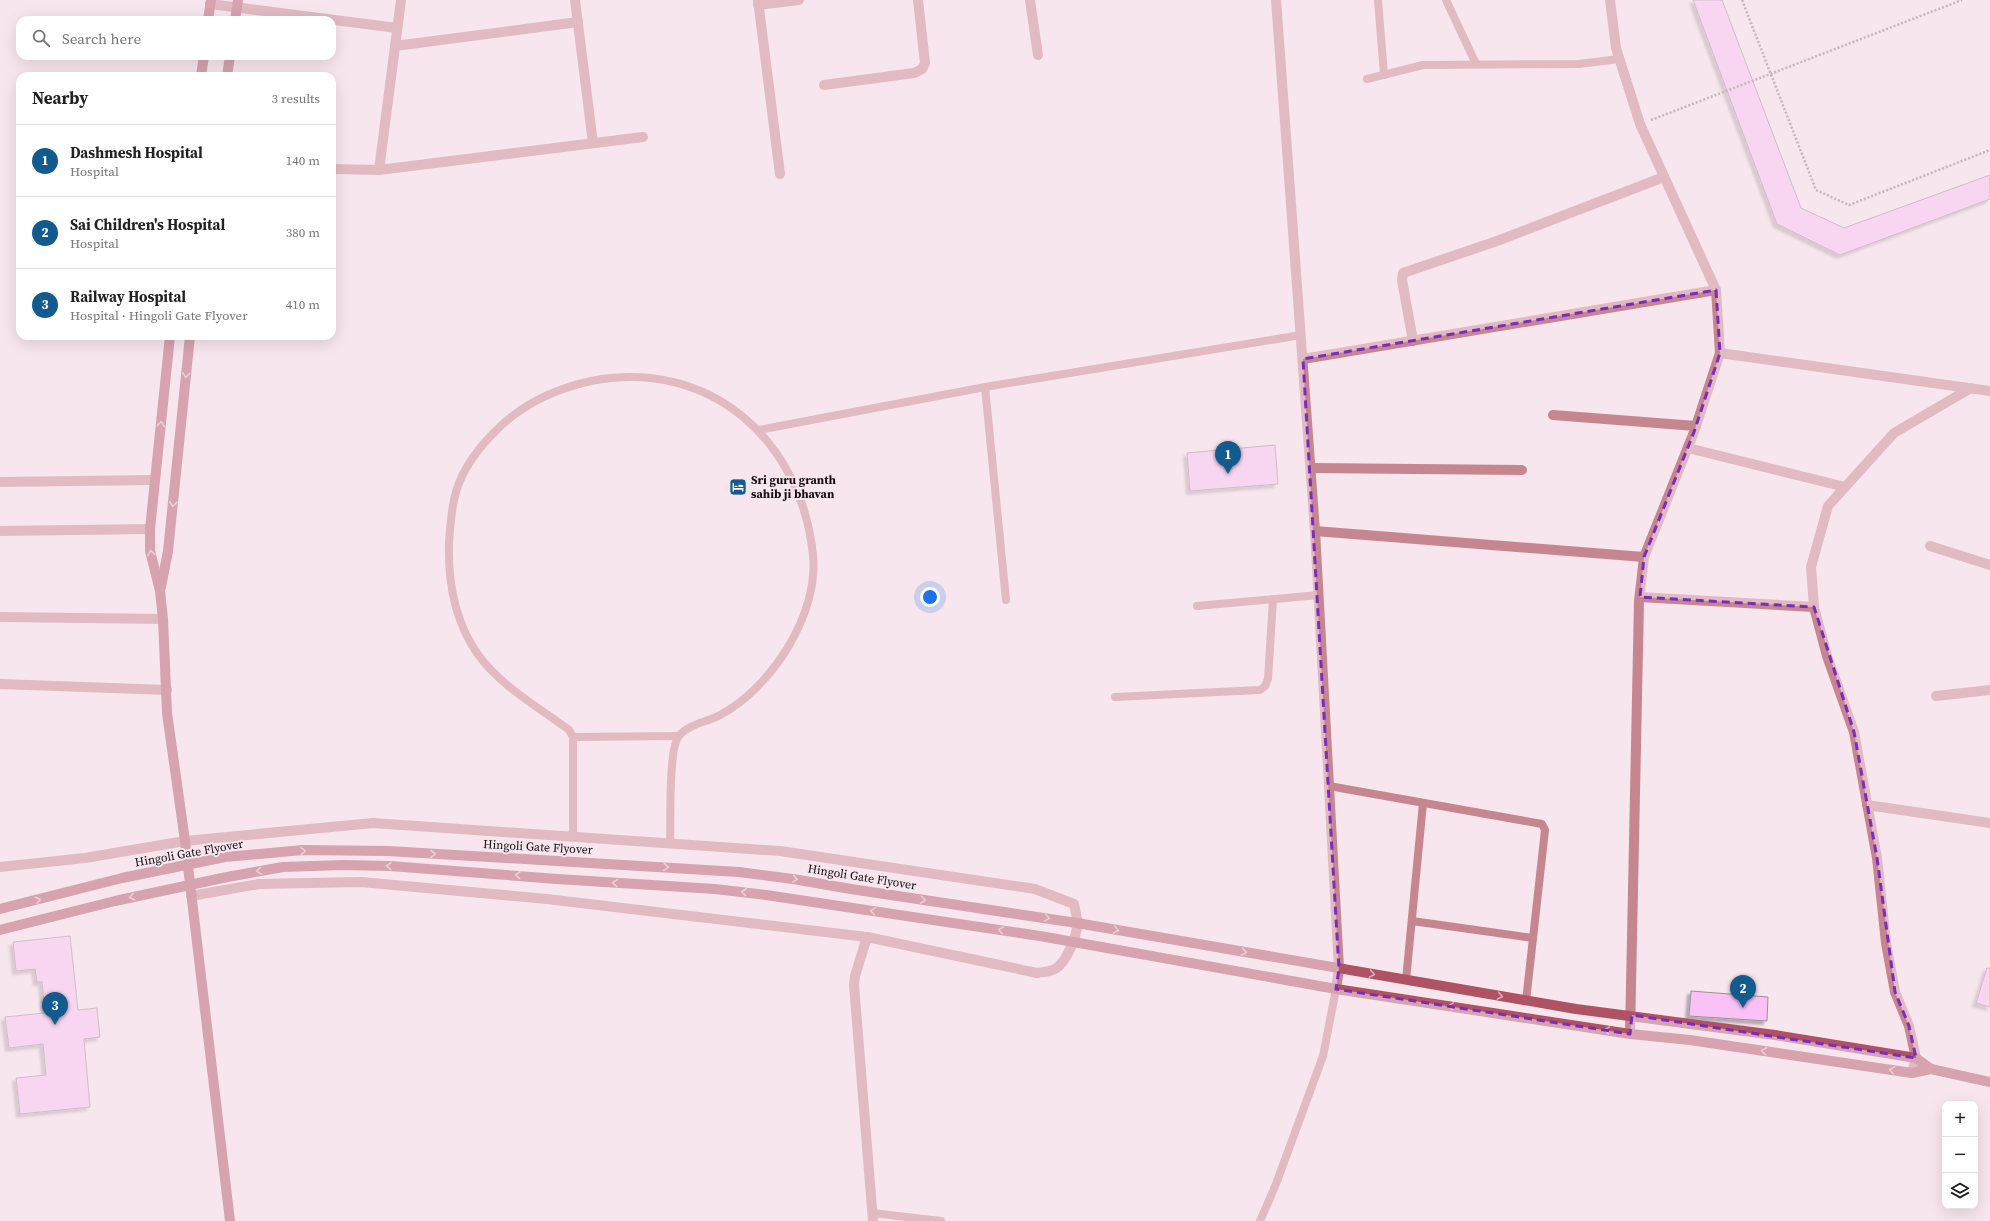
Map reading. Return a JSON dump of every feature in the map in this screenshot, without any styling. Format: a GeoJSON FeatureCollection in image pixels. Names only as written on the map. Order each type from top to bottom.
{"type":"FeatureCollection","features":[{"type":"Feature","properties":{"kind":"main road"},"geometry":{"type":"LineString","coordinates":[[209,16],[211,2]]}},
{"type":"Feature","properties":{"kind":"main road"},"geometry":{"type":"LineString","coordinates":[[236,16],[237,4]]}},
{"type":"Feature","properties":{"kind":"main road"},"geometry":{"type":"LineString","coordinates":[[202,72],[204,60]]}},
{"type":"Feature","properties":{"kind":"main road"},"geometry":{"type":"LineString","coordinates":[[228,72],[229,60]]}},
{"type":"Feature","properties":{"kind":"main road"},"geometry":{"type":"LineString","coordinates":[[170,340],[150,529],[150,551],[160,591],[163,619],[167,713],[185,841],[230,1221]]}},
{"type":"Feature","properties":{"kind":"main road"},"geometry":{"type":"LineString","coordinates":[[160,591],[168,551],[190,340]]}},
{"type":"Feature","properties":{"kind":"main road","name":"Hingoli Gate Flyover"},"geometry":{"type":"LineString","coordinates":[[0,909],[122,878],[233,856],[303,850],[388,851],[731,872],[794,879],[1077,923],[1576,1009],[1632,1015],[1775,1035],[1916,1058]]}},
{"type":"Feature","properties":{"kind":"main road"},"geometry":{"type":"LineString","coordinates":[[0,930],[115,901],[234,875],[283,867],[342,865],[390,866],[557,879],[716,889],[766,895],[1073,943],[1336,989],[1630,1034],[1690,1040],[1912,1073],[1931,1069]]}},
{"type":"Feature","properties":{"kind":"main road"},"geometry":{"type":"LineString","coordinates":[[1916,1058],[1931,1069],[1990,1082]]}},
{"type":"Feature","properties":{"kind":"street"},"geometry":{"type":"LineString","coordinates":[[379,170],[401,0]]}},
{"type":"Feature","properties":{"kind":"street"},"geometry":{"type":"LineString","coordinates":[[575,0],[594,143]]}},
{"type":"Feature","properties":{"kind":"street"},"geometry":{"type":"LineString","coordinates":[[780,174],[758,3],[799,0]]}},
{"type":"Feature","properties":{"kind":"street"},"geometry":{"type":"LineString","coordinates":[[824,85],[914,73],[922,69],[925,64],[918,0]]}},
{"type":"Feature","properties":{"kind":"street"},"geometry":{"type":"LineString","coordinates":[[1030,0],[1038,55]]}},
{"type":"Feature","properties":{"kind":"street"},"geometry":{"type":"LineString","coordinates":[[1276,0],[1319,595],[1339,969],[1336,989]]}},
{"type":"Feature","properties":{"kind":"street"},"geometry":{"type":"LineString","coordinates":[[1610,0],[1616,48],[1640,124],[1716,290],[1720,353],[1688,448],[1644,557],[1640,597],[1632,1015],[1630,1034]]}},
{"type":"Feature","properties":{"kind":"street"},"geometry":{"type":"LineString","coordinates":[[211,2],[237,4],[317,16]]}},
{"type":"Feature","properties":{"kind":"street"},"geometry":{"type":"LineString","coordinates":[[336,19],[397,28]]}},
{"type":"Feature","properties":{"kind":"street"},"geometry":{"type":"LineString","coordinates":[[395,46],[578,22]]}},
{"type":"Feature","properties":{"kind":"street"},"geometry":{"type":"LineString","coordinates":[[336,169],[379,170],[643,137]]}},
{"type":"Feature","properties":{"kind":"street"},"geometry":{"type":"LineString","coordinates":[[1413,341],[1402,280],[1403,273],[1501,239],[1664,177]]}},
{"type":"Feature","properties":{"kind":"street"},"geometry":{"type":"LineString","coordinates":[[1302,359],[1716,290]]}},
{"type":"Feature","properties":{"kind":"street"},"geometry":{"type":"LineString","coordinates":[[1720,353],[1990,391]]}},
{"type":"Feature","properties":{"kind":"street"},"geometry":{"type":"LineString","coordinates":[[1912,1073],[1916,1058],[1909,1026],[1894,992],[1886,943],[1877,858],[1854,732],[1827,656],[1814,606],[1811,567],[1828,506],[1894,433],[1971,388]]}},
{"type":"Feature","properties":{"kind":"street"},"geometry":{"type":"LineString","coordinates":[[1553,415],[1696,426]]}},
{"type":"Feature","properties":{"kind":"street"},"geometry":{"type":"LineString","coordinates":[[1688,448],[1845,487]]}},
{"type":"Feature","properties":{"kind":"street"},"geometry":{"type":"LineString","coordinates":[[1311,468],[1522,470]]}},
{"type":"Feature","properties":{"kind":"street"},"geometry":{"type":"LineString","coordinates":[[0,482],[156,480]]}},
{"type":"Feature","properties":{"kind":"street"},"geometry":{"type":"LineString","coordinates":[[0,531],[150,529]]}},
{"type":"Feature","properties":{"kind":"street"},"geometry":{"type":"LineString","coordinates":[[1315,531],[1644,557]]}},
{"type":"Feature","properties":{"kind":"street"},"geometry":{"type":"LineString","coordinates":[[1930,546],[1990,565]]}},
{"type":"Feature","properties":{"kind":"street"},"geometry":{"type":"LineString","coordinates":[[1640,597],[1814,606]]}},
{"type":"Feature","properties":{"kind":"street"},"geometry":{"type":"LineString","coordinates":[[0,617],[163,619]]}},
{"type":"Feature","properties":{"kind":"street"},"geometry":{"type":"LineString","coordinates":[[0,684],[167,690]]}},
{"type":"Feature","properties":{"kind":"street"},"geometry":{"type":"LineString","coordinates":[[1936,696],[1990,690]]}},
{"type":"Feature","properties":{"kind":"street"},"geometry":{"type":"LineString","coordinates":[[1867,805],[1990,823]]}},
{"type":"Feature","properties":{"kind":"street"},"geometry":{"type":"LineString","coordinates":[[0,867],[85,858],[185,841],[373,823],[792,852],[1035,889],[1074,904],[1077,923],[1073,943],[1063,963],[1048,972],[1037,973],[867,937],[555,899],[361,882],[259,884],[191,896]]}},
{"type":"Feature","properties":{"kind":"street"},"geometry":{"type":"LineString","coordinates":[[867,937],[855,976],[854,985],[872,1217]]}},
{"type":"Feature","properties":{"kind":"lane"},"geometry":{"type":"LineString","coordinates":[[1378,0],[1384,75]]}},
{"type":"Feature","properties":{"kind":"lane"},"geometry":{"type":"LineString","coordinates":[[1446,0],[1476,64]]}},
{"type":"Feature","properties":{"kind":"lane"},"geometry":{"type":"LineString","coordinates":[[1367,79],[1423,65],[1579,64],[1619,59]]}},
{"type":"Feature","properties":{"kind":"lane"},"geometry":{"type":"LineString","coordinates":[[759,430],[985,387],[1301,335]]}},
{"type":"Feature","properties":{"kind":"lane"},"geometry":{"type":"LineString","coordinates":[[573,837],[573,736],[569,730],[502,680],[477,654],[459,620],[451,586],[449,550],[450,518],[456,490],[470,461],[490,436],[514,414],[543,396],[576,384],[613,377],[657,378],[698,389],[734,408],[759,430],[786,465],[797,491],[808,526],[814,557],[811,591],[800,623],[782,660],[752,694],[720,715],[686,730],[678,736],[673,753],[670,843]]}},
{"type":"Feature","properties":{"kind":"lane"},"geometry":{"type":"LineString","coordinates":[[985,387],[1006,600]]}},
{"type":"Feature","properties":{"kind":"lane"},"geometry":{"type":"LineString","coordinates":[[1197,606],[1319,595]]}},
{"type":"Feature","properties":{"kind":"lane"},"geometry":{"type":"LineString","coordinates":[[1115,697],[1260,690],[1265,686],[1268,679],[1273,599]]}},
{"type":"Feature","properties":{"kind":"lane"},"geometry":{"type":"LineString","coordinates":[[573,736],[678,736]]}},
{"type":"Feature","properties":{"kind":"lane"},"geometry":{"type":"LineString","coordinates":[[1329,786],[1542,824],[1545,830],[1526,1001]]}},
{"type":"Feature","properties":{"kind":"lane"},"geometry":{"type":"LineString","coordinates":[[1406,980],[1423,803]]}},
{"type":"Feature","properties":{"kind":"lane"},"geometry":{"type":"LineString","coordinates":[[1412,920],[1533,938]]}},
{"type":"Feature","properties":{"kind":"lane"},"geometry":{"type":"LineString","coordinates":[[1260,1221],[1276,1184],[1323,1056],[1336,989]]}},
{"type":"Feature","properties":{"kind":"lane"},"geometry":{"type":"LineString","coordinates":[[872,1217],[940,1221]]}},
{"type":"Feature","properties":{"kind":"path"},"geometry":{"type":"LineString","coordinates":[[1742,0],[1816,190],[1849,205],[1990,150]]}},
{"type":"Feature","properties":{"kind":"path"},"geometry":{"type":"LineString","coordinates":[[1640,124],[1962,0]]}},
{"type":"Feature","properties":{"kind":"highlighted area"},"geometry":{"type":"Polygon","coordinates":[[[1716,290],[1720,353],[1694,432],[1644,557],[1640,597],[1814,607],[1854,732],[1877,858],[1895,992],[1909,1026],[1916,1058],[1632,1015],[1630,1034],[1336,989],[1339,969],[1303,359],[1716,290]]]}},
{"type":"Feature","properties":{"kind":"building"},"geometry":{"type":"Polygon","coordinates":[[[1693,0],[1722,0],[1801,208],[1844,228],[1990,175],[1990,199],[1840,255],[1777,224],[1693,0]]]}},
{"type":"Feature","properties":{"kind":"building"},"geometry":{"type":"Polygon","coordinates":[[[1275,445],[1278,484],[1190,491],[1187,453],[1275,445]]]}},
{"type":"Feature","properties":{"kind":"building"},"geometry":{"type":"Polygon","coordinates":[[[70,936],[78,1010],[97,1008],[100,1037],[84,1039],[90,1107],[20,1114],[16,1078],[46,1075],[43,1044],[9,1048],[5,1017],[45,1013],[42,982],[37,982],[35,969],[16,971],[13,942],[70,936]]]}},
{"type":"Feature","properties":{"kind":"building"},"geometry":{"type":"Polygon","coordinates":[[[1987,968],[1990,968],[1990,1007],[1976,1003],[1987,968]]]}},
{"type":"Feature","properties":{"kind":"building"},"geometry":{"type":"Polygon","coordinates":[[[1691,991],[1768,997],[1767,1021],[1689,1016],[1691,991]]]}},
{"type":"Feature","properties":{"kind":"place","name":"Dashmesh Hospital"},"geometry":{"type":"Point","coordinates":[1228,474]}},
{"type":"Feature","properties":{"kind":"place","name":"Sri guru granth sahib ji bhavan"},"geometry":{"type":"Point","coordinates":[738,487]}},
{"type":"Feature","properties":{"kind":"place","name":"Sai Children's Hospital"},"geometry":{"type":"Point","coordinates":[1743,1008]}},
{"type":"Feature","properties":{"kind":"place","name":"Railway Hospital"},"geometry":{"type":"Point","coordinates":[55,1025]}}]}
